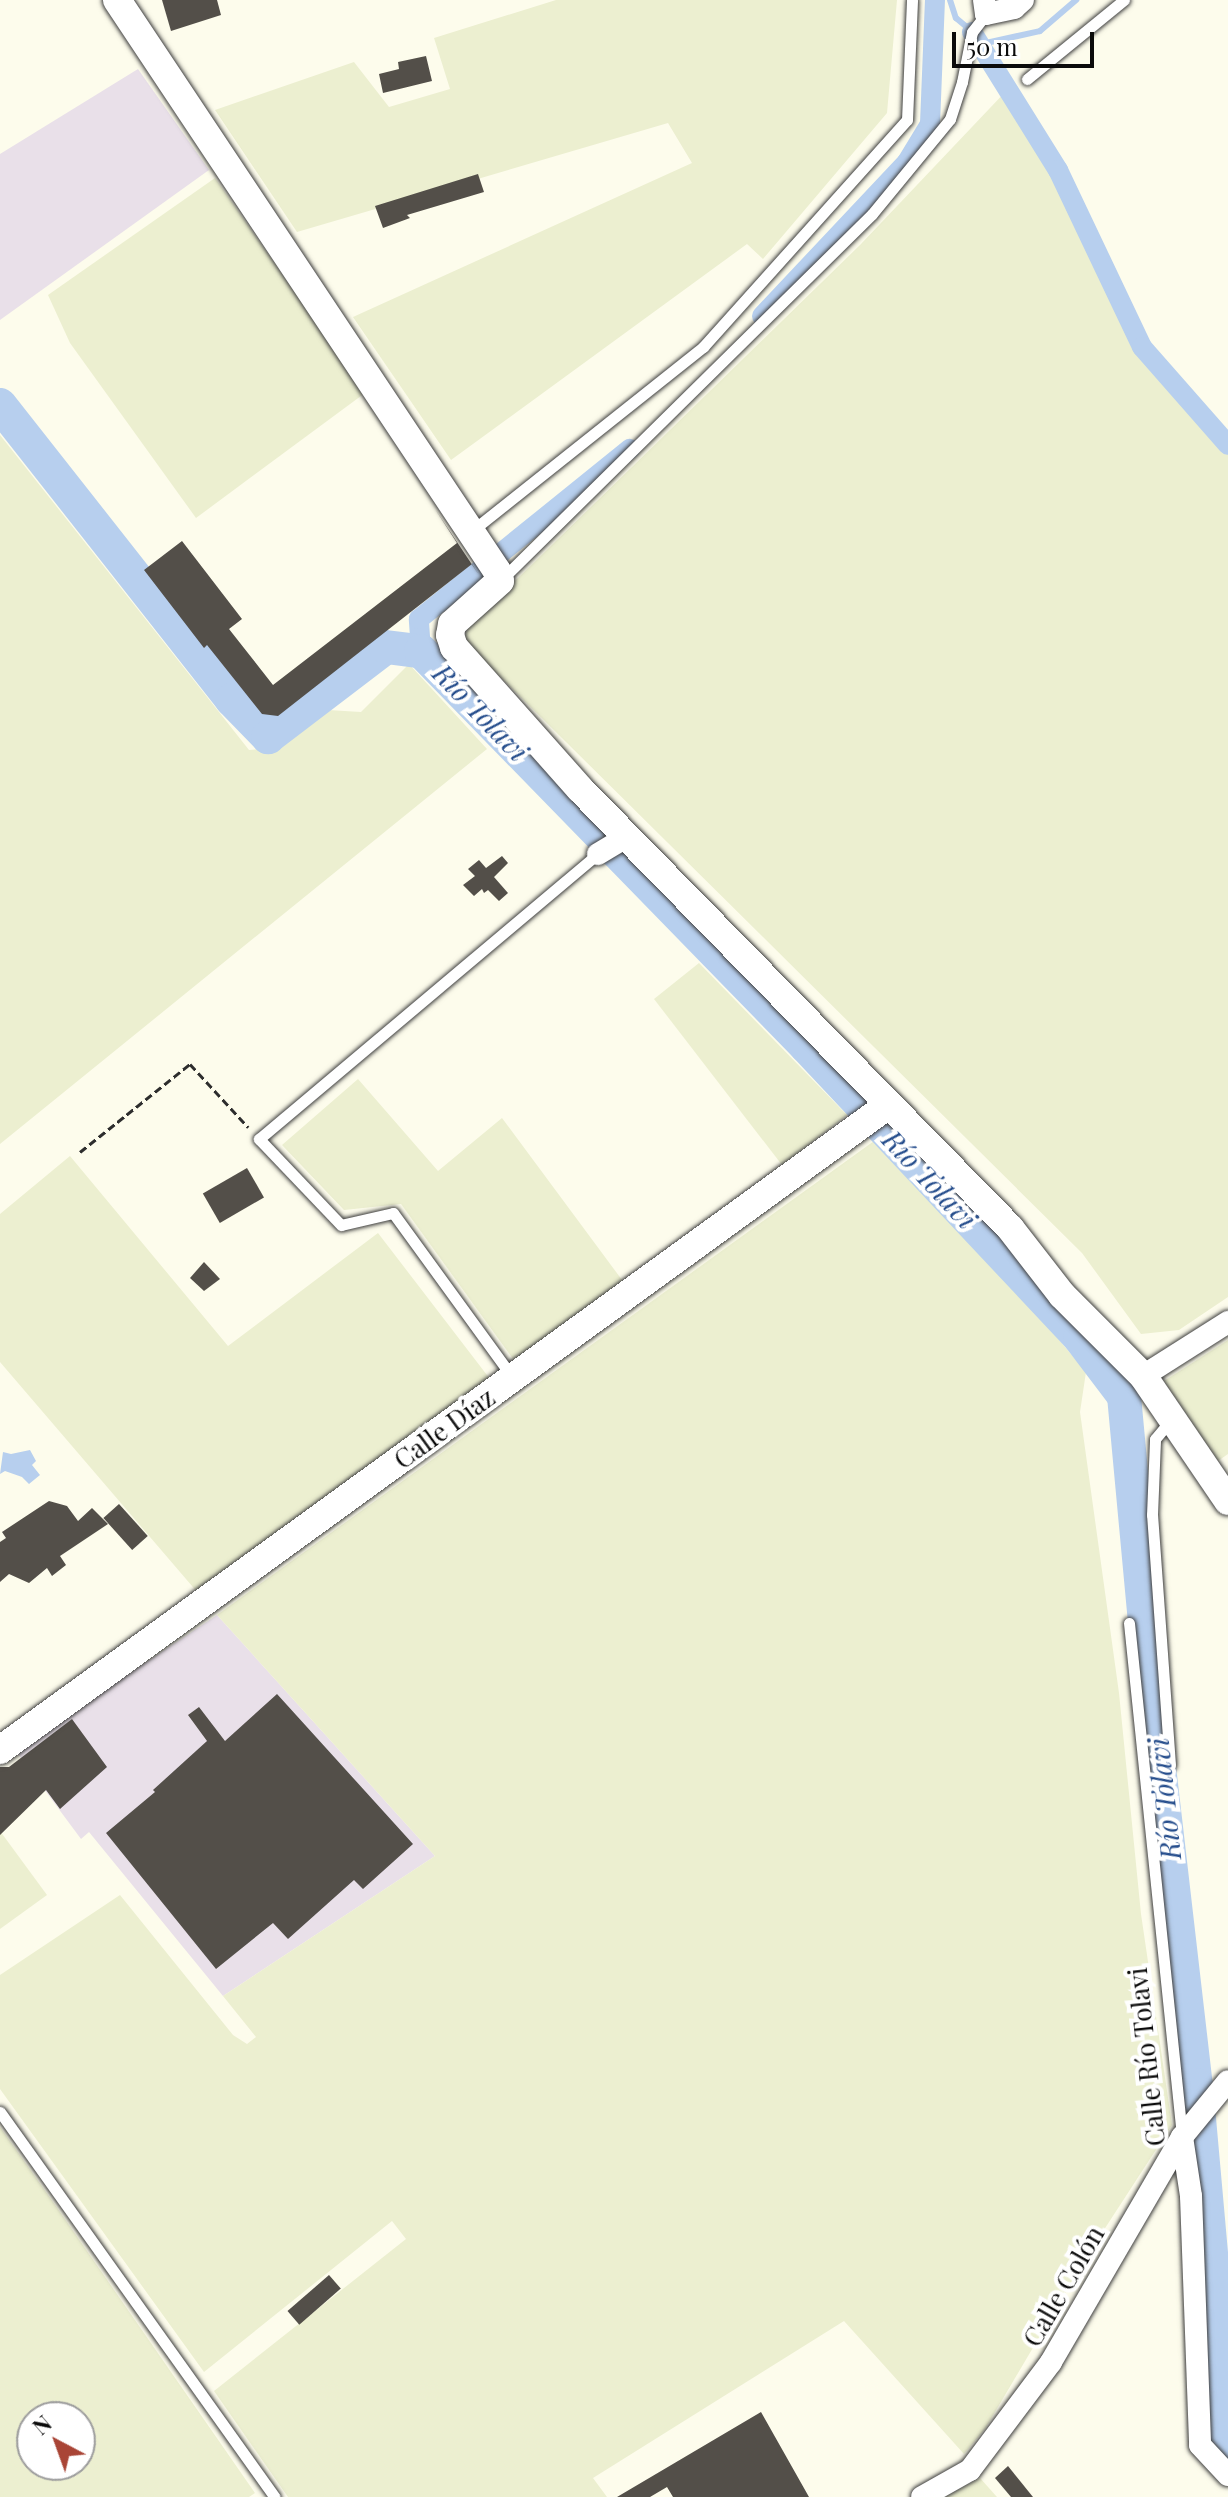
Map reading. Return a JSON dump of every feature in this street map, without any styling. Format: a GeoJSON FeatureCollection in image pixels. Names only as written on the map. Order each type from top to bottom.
{"type":"FeatureCollection","features":[{"type":"Feature","properties":{"kind":"street"},"geometry":{"type":"LineString","coordinates":[[117,0],[489,559],[452,624],[450,635],[454,647],[614,845],[874,1115],[1010,1228],[1062,1295],[1143,1376],[1228,1501]]}},
{"type":"Feature","properties":{"kind":"street"},"geometry":{"type":"LineString","coordinates":[[985,7],[1014,8],[1023,0]]}},
{"type":"Feature","properties":{"kind":"street","name":"Calle Díaz"},"geometry":{"type":"LineString","coordinates":[[3,1743],[874,1115]]}},
{"type":"Feature","properties":{"kind":"street"},"geometry":{"type":"LineString","coordinates":[[1143,1376],[1228,1322]]}},
{"type":"Feature","properties":{"kind":"street","name":"Calle Colón"},"geometry":{"type":"LineString","coordinates":[[922,2497],[970,2470],[1051,2362],[1182,2136],[1228,2081]]}},
{"type":"Feature","properties":{"kind":"street","name":"Calle Río Tolavi"},"geometry":{"type":"LineString","coordinates":[[1182,2136],[1191,2196],[1200,2445],[1228,2475]]}},
{"type":"Feature","properties":{"kind":"lane"},"geometry":{"type":"LineString","coordinates":[[489,559],[703,347],[907,120],[912,0]]}},
{"type":"Feature","properties":{"kind":"lane"},"geometry":{"type":"LineString","coordinates":[[1027,79],[1124,0]]}},
{"type":"Feature","properties":{"kind":"lane"},"geometry":{"type":"LineString","coordinates":[[489,559],[872,214],[950,119],[962,82],[972,32],[985,7]]}},
{"type":"Feature","properties":{"kind":"lane"},"geometry":{"type":"LineString","coordinates":[[513,1378],[393,1213],[341,1225],[259,1139],[614,845]]}},
{"type":"Feature","properties":{"kind":"lane"},"geometry":{"type":"LineString","coordinates":[[1170,1765],[1152,1515],[1155,1439],[1172,1418]]}},
{"type":"Feature","properties":{"kind":"lane","name":"Calle Río Tolavi"},"geometry":{"type":"LineString","coordinates":[[1129,1623],[1182,2136]]}},
{"type":"Feature","properties":{"kind":"lane"},"geometry":{"type":"LineString","coordinates":[[0,2112],[275,2497]]}},
{"type":"Feature","properties":{"kind":"path"},"geometry":{"type":"LineString","coordinates":[[80,1152],[190,1064],[259,1139]]}},
{"type":"Feature","properties":{"kind":"shaded area"},"geometry":{"type":"Polygon","coordinates":[[[138,69],[209,170],[0,320],[0,154],[138,69]]]}},
{"type":"Feature","properties":{"kind":"shaded area"},"geometry":{"type":"Polygon","coordinates":[[[217,1615],[435,1856],[223,1996],[89,1832],[81,1839],[15,1750],[217,1615]]]}},
{"type":"Feature","properties":{"kind":"green space"},"geometry":{"type":"Polygon","coordinates":[[[556,0],[897,0],[887,113],[763,259],[747,244],[451,460],[353,317],[692,163],[668,123],[297,232],[215,110],[354,62],[389,107],[450,89],[434,38],[556,0]]]}},
{"type":"Feature","properties":{"kind":"green space"},"geometry":{"type":"Polygon","coordinates":[[[1008,89],[1058,170],[1142,347],[1228,445],[1228,1297],[1179,1330],[1141,1334],[1082,1253],[465,642],[468,621],[519,577],[861,244],[1008,89]]]}},
{"type":"Feature","properties":{"kind":"green space"},"geometry":{"type":"Polygon","coordinates":[[[215,178],[365,393],[196,518],[70,343],[48,295],[215,178]]]}},
{"type":"Feature","properties":{"kind":"green space"},"geometry":{"type":"Polygon","coordinates":[[[0,435],[249,750],[261,749],[328,710],[361,712],[409,664],[487,749],[0,1144],[0,435]]]}},
{"type":"Feature","properties":{"kind":"green space"},"geometry":{"type":"Polygon","coordinates":[[[699,963],[847,1115],[782,1165],[654,999],[699,963]]]}},
{"type":"Feature","properties":{"kind":"green space"},"geometry":{"type":"Polygon","coordinates":[[[358,1079],[438,1171],[502,1118],[625,1284],[516,1363],[401,1204],[344,1210],[282,1145],[358,1079]]]}},
{"type":"Feature","properties":{"kind":"green space"},"geometry":{"type":"Polygon","coordinates":[[[874,1141],[1029,1304],[1086,1372],[1080,1412],[1119,1693],[1141,1914],[1172,2125],[1087,2256],[985,2429],[964,2454],[844,2321],[593,2478],[607,2497],[288,2497],[214,2391],[406,2239],[392,2221],[204,2372],[0,2089],[0,1975],[120,1895],[233,2035],[247,2044],[256,2037],[223,1996],[435,1856],[217,1615],[874,1141]]]}},
{"type":"Feature","properties":{"kind":"green space"},"geometry":{"type":"Polygon","coordinates":[[[70,1156],[228,1346],[378,1233],[490,1379],[198,1593],[0,1362],[0,1214],[70,1156]]]}},
{"type":"Feature","properties":{"kind":"green space"},"geometry":{"type":"Polygon","coordinates":[[[1228,1340],[1228,1454],[1218,1461],[1164,1381],[1228,1340]]]}},
{"type":"Feature","properties":{"kind":"green space"},"geometry":{"type":"Polygon","coordinates":[[[0,1831],[47,1895],[0,1929],[0,1831]]]}},
{"type":"Feature","properties":{"kind":"green space"},"geometry":{"type":"Polygon","coordinates":[[[0,2127],[255,2493],[249,2497],[0,2497],[0,2127]]]}},
{"type":"Feature","properties":{"kind":"green space"},"geometry":{"type":"Polygon","coordinates":[[[980,2478],[997,2497],[945,2497],[980,2478]]]}},
{"type":"Feature","properties":{"kind":"water"},"geometry":{"type":"Polygon","coordinates":[[[30,1450],[36,1461],[32,1465],[40,1475],[29,1484],[22,1477],[5,1471],[0,1474],[3,1452],[11,1454],[30,1450]]]}},
{"type":"Feature","properties":{"kind":"building"},"geometry":{"type":"Polygon","coordinates":[[[162,0],[217,0],[221,15],[171,31],[162,0]]]}},
{"type":"Feature","properties":{"kind":"building"},"geometry":{"type":"Polygon","coordinates":[[[426,56],[432,81],[383,93],[379,74],[399,69],[398,62],[426,56]]]}},
{"type":"Feature","properties":{"kind":"building"},"geometry":{"type":"Polygon","coordinates":[[[478,174],[484,192],[407,215],[410,218],[383,228],[375,206],[478,174]]]}},
{"type":"Feature","properties":{"kind":"building"},"geometry":{"type":"Polygon","coordinates":[[[435,509],[472,564],[278,716],[262,714],[207,645],[204,648],[144,570],[182,541],[242,619],[229,629],[273,685],[457,543],[435,509]]]}},
{"type":"Feature","properties":{"kind":"building"},"geometry":{"type":"Polygon","coordinates":[[[502,856],[508,863],[494,877],[508,893],[499,901],[488,890],[484,893],[482,889],[474,896],[463,885],[475,876],[468,869],[479,860],[486,868],[502,856]]]}},
{"type":"Feature","properties":{"kind":"building"},"geometry":{"type":"Polygon","coordinates":[[[247,1168],[264,1197],[220,1223],[203,1194],[247,1168]]]}},
{"type":"Feature","properties":{"kind":"building"},"geometry":{"type":"Polygon","coordinates":[[[204,1262],[220,1279],[204,1291],[190,1278],[204,1262]]]}},
{"type":"Feature","properties":{"kind":"building"},"geometry":{"type":"Polygon","coordinates":[[[49,1501],[67,1506],[78,1521],[92,1508],[108,1524],[60,1556],[66,1565],[52,1576],[47,1568],[29,1583],[9,1574],[0,1582],[0,1542],[6,1538],[2,1532],[49,1501]]]}},
{"type":"Feature","properties":{"kind":"building"},"geometry":{"type":"Polygon","coordinates":[[[119,1504],[148,1536],[132,1550],[103,1518],[119,1504]]]}},
{"type":"Feature","properties":{"kind":"building"},"geometry":{"type":"Polygon","coordinates":[[[277,1694],[413,1844],[363,1889],[354,1880],[288,1939],[273,1923],[216,1969],[106,1833],[155,1792],[153,1790],[207,1741],[188,1715],[199,1707],[225,1741],[277,1694]]]}},
{"type":"Feature","properties":{"kind":"building"},"geometry":{"type":"Polygon","coordinates":[[[72,1719],[107,1767],[60,1809],[46,1790],[0,1835],[0,1767],[9,1767],[72,1719]]]}},
{"type":"Feature","properties":{"kind":"building"},"geometry":{"type":"Polygon","coordinates":[[[329,2275],[341,2289],[299,2325],[287,2311],[329,2275]]]}},
{"type":"Feature","properties":{"kind":"building"},"geometry":{"type":"Polygon","coordinates":[[[761,2412],[809,2497],[673,2497],[667,2487],[650,2497],[617,2497],[761,2412]]]}},
{"type":"Feature","properties":{"kind":"building"},"geometry":{"type":"Polygon","coordinates":[[[1008,2466],[1033,2497],[1011,2497],[995,2478],[1008,2466]]]}},
{"type":"Feature","properties":{"kind":"waterway"},"geometry":{"type":"LineString","coordinates":[[762,316],[907,162],[930,124],[935,0]]}},
{"type":"Feature","properties":{"kind":"waterway"},"geometry":{"type":"LineString","coordinates":[[950,0],[956,18],[986,43],[1040,31],[1076,0]]}},
{"type":"Feature","properties":{"kind":"waterway"},"geometry":{"type":"LineString","coordinates":[[972,32],[1058,170],[1142,347],[1228,445]]}},
{"type":"Feature","properties":{"kind":"waterway","name":"Río Tolavi"},"geometry":{"type":"LineString","coordinates":[[0,405],[232,700],[268,737],[386,647],[421,651],[806,1046],[1080,1338],[1124,1396],[1156,1741],[1196,2085],[1228,2444]]}},
{"type":"Feature","properties":{"kind":"waterway"},"geometry":{"type":"LineString","coordinates":[[421,651],[419,619],[630,449]]}}]}
